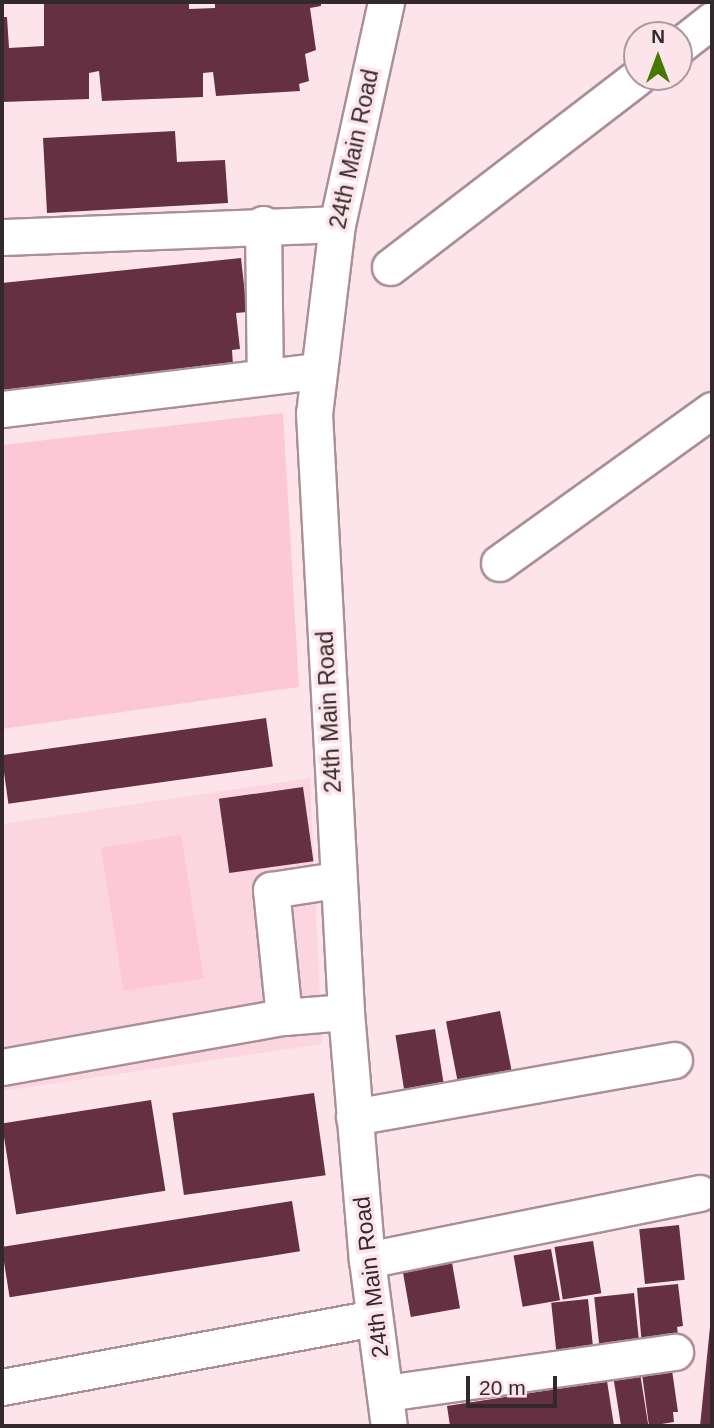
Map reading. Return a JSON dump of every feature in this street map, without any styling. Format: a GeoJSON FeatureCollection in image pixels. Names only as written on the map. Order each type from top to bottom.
{"type":"FeatureCollection","features":[{"type":"Feature","properties":{"kind":"street","name":"24th Main Road"},"geometry":{"type":"LineString","coordinates":[[386,2],[337,224],[314,413],[336,880],[367,1259],[387,1410]]}},
{"type":"Feature","properties":{"kind":"street"},"geometry":{"type":"LineString","coordinates":[[693,35],[712,20]]}},
{"type":"Feature","properties":{"kind":"street"},"geometry":{"type":"LineString","coordinates":[[390,267],[623,88]]}},
{"type":"Feature","properties":{"kind":"street"},"geometry":{"type":"LineString","coordinates":[[2,237],[263,224],[337,224]]}},
{"type":"Feature","properties":{"kind":"street"},"geometry":{"type":"LineString","coordinates":[[263,224],[265,377]]}},
{"type":"Feature","properties":{"kind":"street"},"geometry":{"type":"LineString","coordinates":[[2,409],[317,371]]}},
{"type":"Feature","properties":{"kind":"street"},"geometry":{"type":"LineString","coordinates":[[499,563],[712,410]]}},
{"type":"Feature","properties":{"kind":"street"},"geometry":{"type":"LineString","coordinates":[[284,1017],[271,890],[336,880]]}},
{"type":"Feature","properties":{"kind":"street"},"geometry":{"type":"LineString","coordinates":[[2,1067],[284,1017],[346,1012]]}},
{"type":"Feature","properties":{"kind":"street"},"geometry":{"type":"LineString","coordinates":[[354,1117],[674,1060]]}},
{"type":"Feature","properties":{"kind":"street"},"geometry":{"type":"LineString","coordinates":[[367,1259],[699,1193]]}},
{"type":"Feature","properties":{"kind":"street"},"geometry":{"type":"LineString","coordinates":[[2,1387],[374,1318]]}},
{"type":"Feature","properties":{"kind":"street"},"geometry":{"type":"LineString","coordinates":[[387,1410],[675,1352]]}},
{"type":"Feature","properties":{"kind":"shaded area"},"geometry":{"type":"Polygon","coordinates":[[[283,413],[299,687],[2,729],[2,445],[283,413]]]}},
{"type":"Feature","properties":{"kind":"shaded area"},"geometry":{"type":"Polygon","coordinates":[[[310,778],[322,1044],[2,1091],[2,824],[310,778]]]}},
{"type":"Feature","properties":{"kind":"shaded area"},"geometry":{"type":"Polygon","coordinates":[[[181,835],[204,978],[124,991],[101,848],[181,835]]]}},
{"type":"Feature","properties":{"kind":"building"},"geometry":{"type":"Polygon","coordinates":[[[44,2],[189,2],[189,9],[215,8],[215,2],[321,2],[321,6],[310,8],[316,50],[305,54],[309,81],[299,84],[300,91],[216,96],[213,72],[203,73],[203,97],[102,101],[99,71],[89,73],[89,99],[2,102],[2,17],[7,17],[9,48],[44,46],[44,2]]]}},
{"type":"Feature","properties":{"kind":"building"},"geometry":{"type":"Polygon","coordinates":[[[175,131],[177,162],[225,160],[228,203],[47,213],[43,138],[175,131]]]}},
{"type":"Feature","properties":{"kind":"building"},"geometry":{"type":"Polygon","coordinates":[[[241,258],[247,312],[236,313],[240,349],[232,350],[233,365],[2,390],[2,283],[241,258]]]}},
{"type":"Feature","properties":{"kind":"building"},"geometry":{"type":"Polygon","coordinates":[[[266,718],[273,767],[8,804],[2,755],[266,718]]]}},
{"type":"Feature","properties":{"kind":"building"},"geometry":{"type":"Polygon","coordinates":[[[303,787],[313,861],[229,873],[219,799],[303,787]]]}},
{"type":"Feature","properties":{"kind":"building"},"geometry":{"type":"Polygon","coordinates":[[[500,1011],[513,1078],[459,1088],[446,1021],[500,1011]]]}},
{"type":"Feature","properties":{"kind":"building"},"geometry":{"type":"Polygon","coordinates":[[[435,1029],[444,1088],[405,1095],[395,1035],[435,1029]]]}},
{"type":"Feature","properties":{"kind":"building"},"geometry":{"type":"Polygon","coordinates":[[[314,1093],[326,1175],[184,1195],[172,1113],[314,1093]]]}},
{"type":"Feature","properties":{"kind":"building"},"geometry":{"type":"Polygon","coordinates":[[[151,1100],[165,1191],[16,1214],[2,1124],[151,1100]]]}},
{"type":"Feature","properties":{"kind":"building"},"geometry":{"type":"Polygon","coordinates":[[[292,1201],[300,1251],[10,1297],[2,1247],[292,1201]]]}},
{"type":"Feature","properties":{"kind":"building"},"geometry":{"type":"Polygon","coordinates":[[[679,1225],[685,1280],[645,1284],[639,1229],[679,1225]]]}},
{"type":"Feature","properties":{"kind":"building"},"geometry":{"type":"Polygon","coordinates":[[[593,1241],[601,1293],[563,1299],[554,1247],[593,1241]]]}},
{"type":"Feature","properties":{"kind":"building"},"geometry":{"type":"Polygon","coordinates":[[[551,1249],[560,1300],[523,1307],[514,1256],[551,1249]]]}},
{"type":"Feature","properties":{"kind":"building"},"geometry":{"type":"Polygon","coordinates":[[[451,1257],[460,1308],[411,1317],[402,1266],[451,1257]]]}},
{"type":"Feature","properties":{"kind":"building"},"geometry":{"type":"Polygon","coordinates":[[[678,1284],[683,1326],[677,1327],[679,1342],[642,1346],[637,1288],[678,1284]]]}},
{"type":"Feature","properties":{"kind":"building"},"geometry":{"type":"Polygon","coordinates":[[[634,1293],[640,1346],[600,1350],[594,1297],[634,1293]]]}},
{"type":"Feature","properties":{"kind":"building"},"geometry":{"type":"Polygon","coordinates":[[[588,1299],[594,1352],[557,1356],[551,1303],[588,1299]]]}},
{"type":"Feature","properties":{"kind":"building"},"geometry":{"type":"Polygon","coordinates":[[[710,1327],[712,1426],[700,1426],[710,1327]]]}},
{"type":"Feature","properties":{"kind":"building"},"geometry":{"type":"Polygon","coordinates":[[[672,1370],[678,1412],[673,1412],[674,1422],[649,1426],[642,1374],[672,1370]]]}},
{"type":"Feature","properties":{"kind":"building"},"geometry":{"type":"Polygon","coordinates":[[[640,1373],[648,1426],[621,1426],[613,1377],[640,1373]]]}},
{"type":"Feature","properties":{"kind":"building"},"geometry":{"type":"Polygon","coordinates":[[[607,1381],[614,1426],[450,1426],[447,1406],[607,1381]]]}}]}
